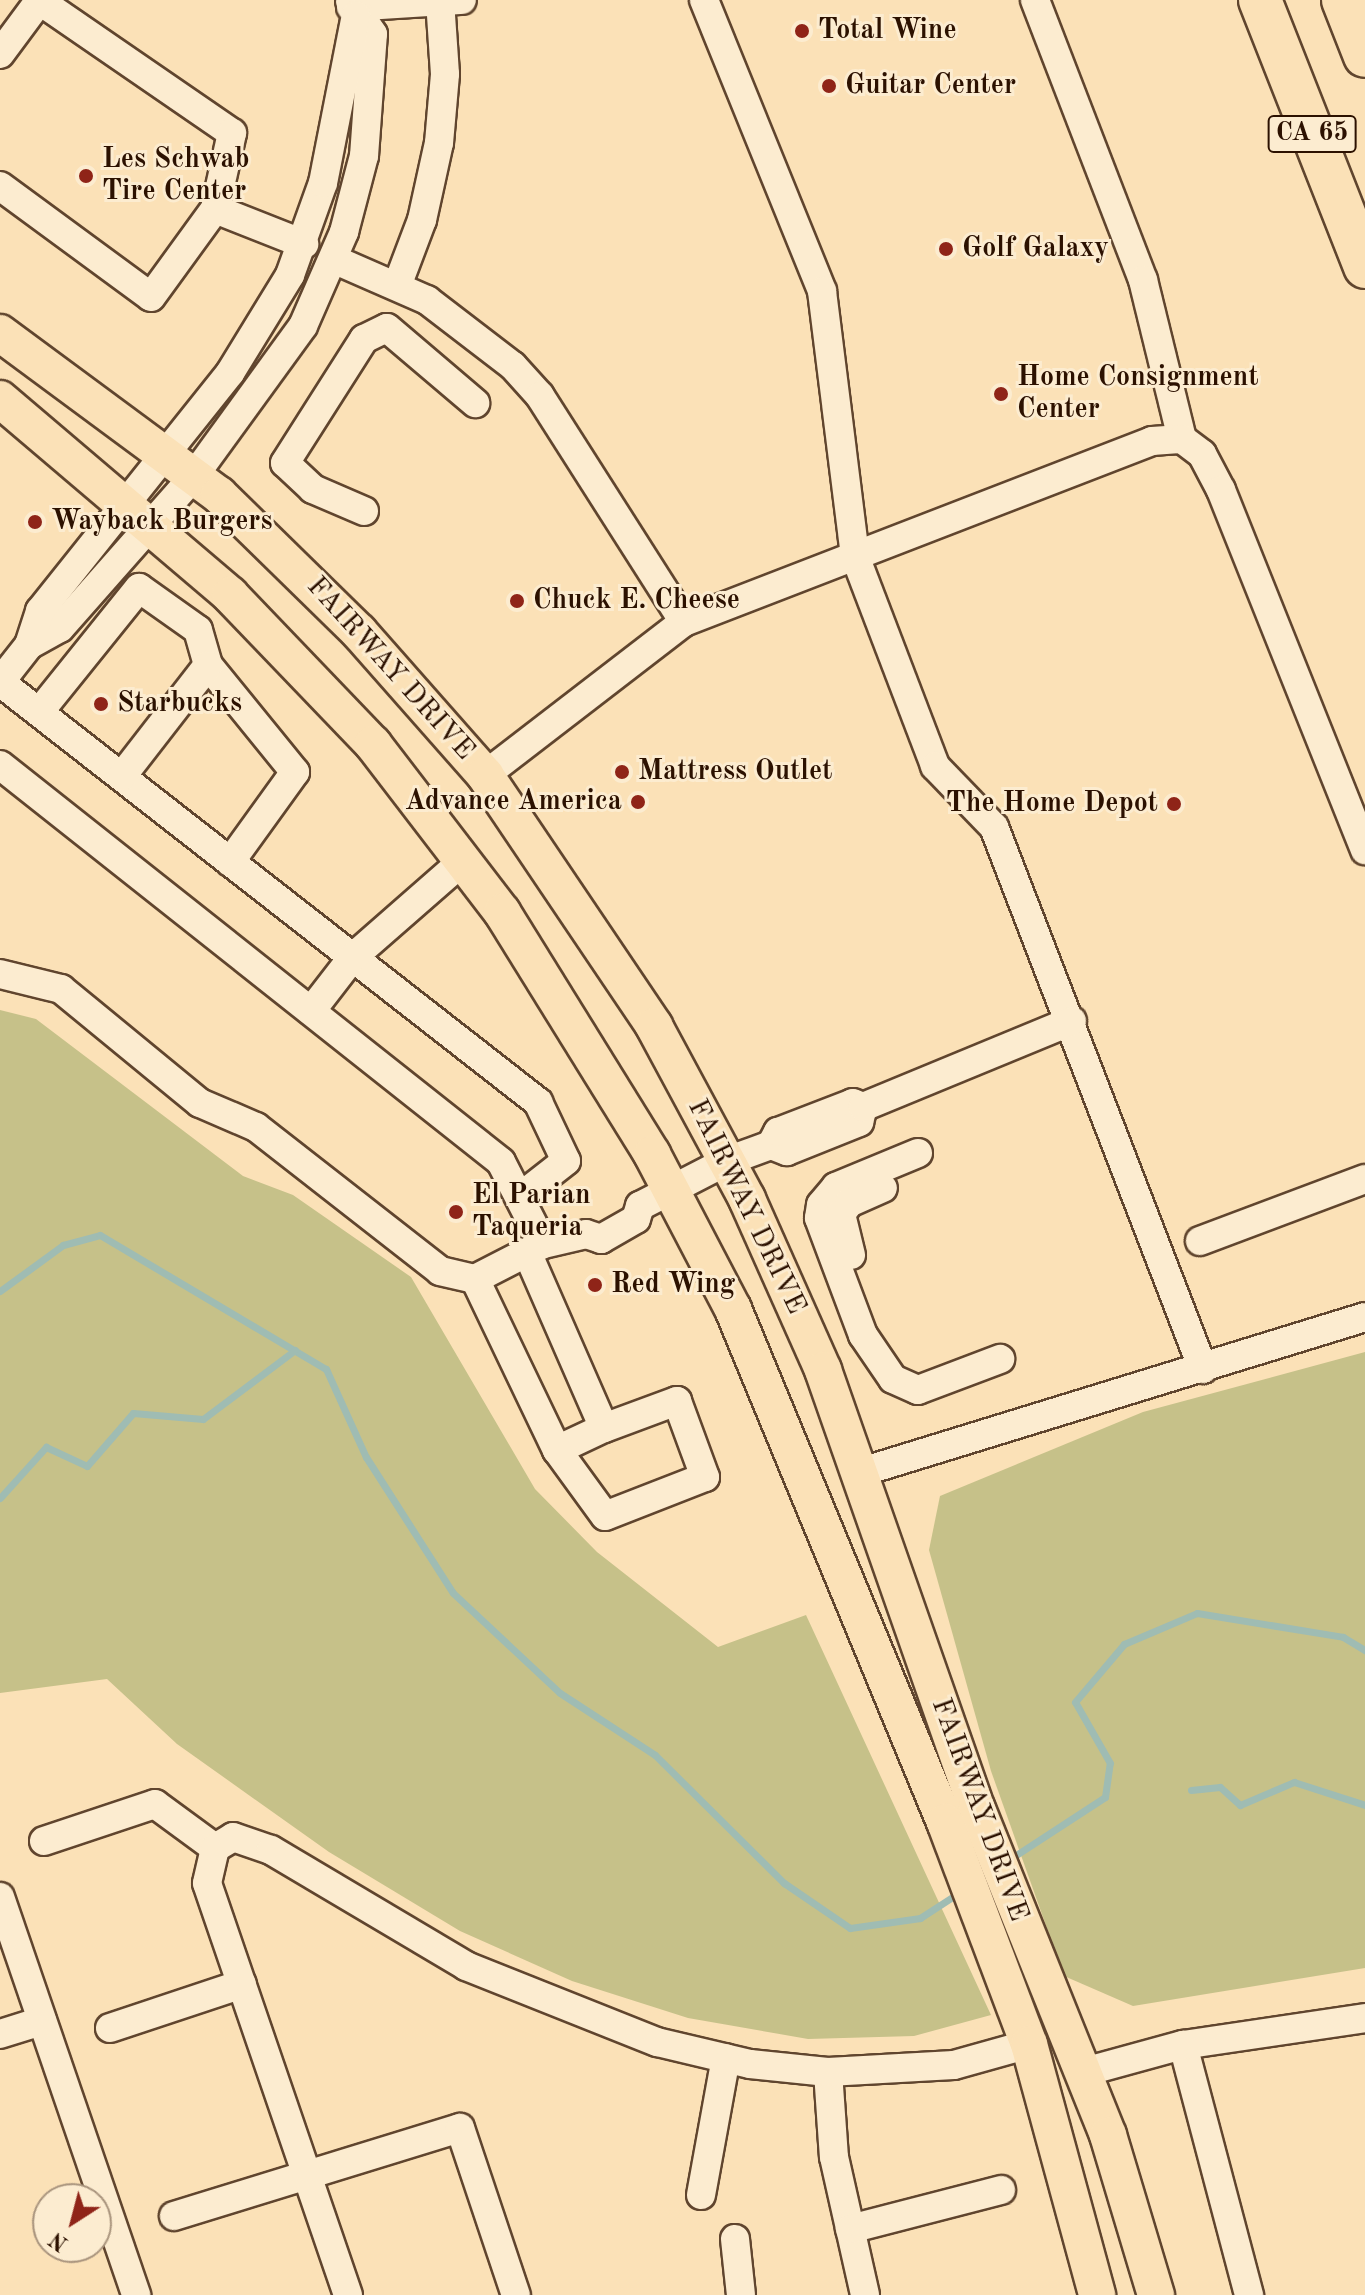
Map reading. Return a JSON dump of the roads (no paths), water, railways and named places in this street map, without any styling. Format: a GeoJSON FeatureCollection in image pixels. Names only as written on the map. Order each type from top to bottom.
{"type":"FeatureCollection","features":[{"type":"Feature","properties":{"kind":"highway","name":"CA 65"},"geometry":{"type":"LineString","coordinates":[[1260,0],[1365,267]]}},
{"type":"Feature","properties":{"kind":"highway"},"geometry":{"type":"LineString","coordinates":[[1343,0],[1365,56]]}},
{"type":"Feature","properties":{"kind":"main road","name":"FAIRWAY DRIVE"},"geometry":{"type":"LineString","coordinates":[[0,333],[194,476],[309,580],[485,775],[622,974],[727,1161],[823,1370],[858,1473],[961,1816]]}},
{"type":"Feature","properties":{"kind":"main road","name":"FAIRWAY DRIVE"},"geometry":{"type":"LineString","coordinates":[[0,399],[137,511],[296,660],[464,860],[553,989],[671,1189],[733,1309],[961,1816],[1013,1951],[1084,2072],[1156,2295]]}},
{"type":"Feature","properties":{"kind":"main road","name":"FAIRWAY DRIVE"},"geometry":{"type":"LineString","coordinates":[[1013,1951],[1029,2044],[1097,2295]]}},
{"type":"Feature","properties":{"kind":"street"},"geometry":{"type":"LineString","coordinates":[[704,0],[822,291],[855,556],[935,766],[994,827],[1072,1021],[1203,1369]]}},
{"type":"Feature","properties":{"kind":"street"},"geometry":{"type":"LineString","coordinates":[[1035,0],[1143,280],[1182,439],[1202,454],[1221,490],[1365,850]]}},
{"type":"Feature","properties":{"kind":"street"},"geometry":{"type":"LineString","coordinates":[[0,54],[40,1],[232,133],[215,209],[151,297],[0,186]]}},
{"type":"Feature","properties":{"kind":"street"},"geometry":{"type":"LineString","coordinates":[[352,8],[448,2],[439,143],[422,220],[397,286]]}},
{"type":"Feature","properties":{"kind":"street"},"geometry":{"type":"LineString","coordinates":[[137,511],[164,454],[249,346],[304,244],[352,8]]}},
{"type":"Feature","properties":{"kind":"street"},"geometry":{"type":"LineString","coordinates":[[352,8],[373,34],[372,95],[357,191],[333,259],[282,361],[194,476],[137,511],[40,611],[29,645],[0,682],[538,1102],[566,1161],[520,1197]]}},
{"type":"Feature","properties":{"kind":"street"},"geometry":{"type":"LineString","coordinates":[[215,209],[304,244]]}},
{"type":"Feature","properties":{"kind":"street"},"geometry":{"type":"LineString","coordinates":[[333,259],[397,286],[463,323],[540,396],[684,622]]}},
{"type":"Feature","properties":{"kind":"street"},"geometry":{"type":"LineString","coordinates":[[364,511],[313,489],[285,463],[364,339],[387,328],[475,403]]}},
{"type":"Feature","properties":{"kind":"street"},"geometry":{"type":"LineString","coordinates":[[485,775],[684,622],[1152,441],[1182,439]]}},
{"type":"Feature","properties":{"kind":"street"},"geometry":{"type":"LineString","coordinates":[[40,711],[139,588],[198,630],[208,665],[295,772],[230,862]]}},
{"type":"Feature","properties":{"kind":"street"},"geometry":{"type":"LineString","coordinates":[[122,776],[208,665]]}},
{"type":"Feature","properties":{"kind":"street"},"geometry":{"type":"LineString","coordinates":[[0,765],[501,1162],[520,1197],[535,1248],[604,1428]]}},
{"type":"Feature","properties":{"kind":"street"},"geometry":{"type":"LineString","coordinates":[[311,1011],[352,958],[464,860]]}},
{"type":"Feature","properties":{"kind":"street"},"geometry":{"type":"LineString","coordinates":[[0,974],[61,989],[200,1103],[256,1127],[440,1271],[475,1279],[535,1248],[586,1234],[591,1222],[617,1208],[640,1206],[727,1161],[771,1145],[778,1132],[853,1103],[863,1107],[1072,1021]]}},
{"type":"Feature","properties":{"kind":"street"},"geometry":{"type":"LineString","coordinates":[[921,1162],[836,1187],[819,1212],[863,1335],[883,1359],[893,1379],[918,1390],[1000,1359]]}},
{"type":"Feature","properties":{"kind":"street"},"geometry":{"type":"LineString","coordinates":[[1200,1241],[1365,1179]]}},
{"type":"Feature","properties":{"kind":"street"},"geometry":{"type":"LineString","coordinates":[[475,1279],[557,1450],[605,1516],[705,1477],[677,1401],[604,1428],[557,1450]]}},
{"type":"Feature","properties":{"kind":"street"},"geometry":{"type":"LineString","coordinates":[[858,1473],[1365,1317]]}},
{"type":"Feature","properties":{"kind":"street"},"geometry":{"type":"LineString","coordinates":[[44,1841],[155,1804],[215,1848]]}},
{"type":"Feature","properties":{"kind":"street"},"geometry":{"type":"LineString","coordinates":[[348,2295],[207,1883],[215,1848],[233,1837],[271,1850],[466,1966],[564,2010],[726,2058],[828,2072],[954,2065],[1029,2044]]}},
{"type":"Feature","properties":{"kind":"street"},"geometry":{"type":"LineString","coordinates":[[0,1897],[136,2295]]}},
{"type":"Feature","properties":{"kind":"street"},"geometry":{"type":"LineString","coordinates":[[110,2028],[242,1984]]}},
{"type":"Feature","properties":{"kind":"street"},"geometry":{"type":"LineString","coordinates":[[1084,2072],[1183,2045],[1365,2018]]}},
{"type":"Feature","properties":{"kind":"street"},"geometry":{"type":"LineString","coordinates":[[0,2034],[42,2021]]}},
{"type":"Feature","properties":{"kind":"street"},"geometry":{"type":"LineString","coordinates":[[1183,2045],[1249,2295]]}},
{"type":"Feature","properties":{"kind":"street"},"geometry":{"type":"LineString","coordinates":[[701,2195],[726,2058]]}},
{"type":"Feature","properties":{"kind":"street"},"geometry":{"type":"LineString","coordinates":[[828,2072],[834,2157],[865,2295]]}},
{"type":"Feature","properties":{"kind":"street"},"geometry":{"type":"LineString","coordinates":[[174,2216],[306,2171],[325,2173],[460,2128],[516,2295]]}},
{"type":"Feature","properties":{"kind":"street"},"geometry":{"type":"LineString","coordinates":[[850,2229],[1001,2190]]}},
{"type":"Feature","properties":{"kind":"street"},"geometry":{"type":"LineString","coordinates":[[735,2239],[741,2295]]}},
{"type":"Feature","properties":{"kind":"waterway"},"geometry":{"type":"LineString","coordinates":[[0,1291],[63,1245],[100,1235],[326,1369],[366,1457],[453,1593],[560,1693],[655,1755],[784,1883],[850,1928],[920,1918],[960,1892]]}},
{"type":"Feature","properties":{"kind":"waterway"},"geometry":{"type":"LineString","coordinates":[[0,1498],[46,1447],[87,1466],[133,1413],[203,1419],[295,1350]]}},
{"type":"Feature","properties":{"kind":"waterway"},"geometry":{"type":"LineString","coordinates":[[1010,1859],[1105,1797],[1110,1763],[1075,1702],[1124,1644],[1197,1613],[1343,1637],[1365,1650]]}},
{"type":"Feature","properties":{"kind":"waterway"},"geometry":{"type":"LineString","coordinates":[[1191,1790],[1220,1787],[1240,1805],[1294,1782],[1365,1805]]}},
{"type":"Feature","properties":{"kind":"place","name":"Total Wine"},"geometry":{"type":"Point","coordinates":[802,31]}},
{"type":"Feature","properties":{"kind":"place","name":"Guitar Center"},"geometry":{"type":"Point","coordinates":[829,86]}},
{"type":"Feature","properties":{"kind":"place","name":"Les Schwab Tire Center"},"geometry":{"type":"Point","coordinates":[86,176]}},
{"type":"Feature","properties":{"kind":"place","name":"Golf Galaxy"},"geometry":{"type":"Point","coordinates":[946,249]}},
{"type":"Feature","properties":{"kind":"place","name":"Home Consignment Center"},"geometry":{"type":"Point","coordinates":[1001,394]}},
{"type":"Feature","properties":{"kind":"place","name":"Wayback Burgers"},"geometry":{"type":"Point","coordinates":[35,522]}},
{"type":"Feature","properties":{"kind":"place","name":"Chuck E. Cheese"},"geometry":{"type":"Point","coordinates":[517,601]}},
{"type":"Feature","properties":{"kind":"place","name":"Starbucks"},"geometry":{"type":"Point","coordinates":[101,704]}},
{"type":"Feature","properties":{"kind":"place","name":"Mattress Outlet"},"geometry":{"type":"Point","coordinates":[622,772]}},
{"type":"Feature","properties":{"kind":"place","name":"Advance America"},"geometry":{"type":"Point","coordinates":[638,802]}},
{"type":"Feature","properties":{"kind":"place","name":"The Home Depot"},"geometry":{"type":"Point","coordinates":[1174,804]}},
{"type":"Feature","properties":{"kind":"place","name":"El Parian Taqueria"},"geometry":{"type":"Point","coordinates":[456,1212]}},
{"type":"Feature","properties":{"kind":"place","name":"Red Wing"},"geometry":{"type":"Point","coordinates":[595,1285]}}]}
